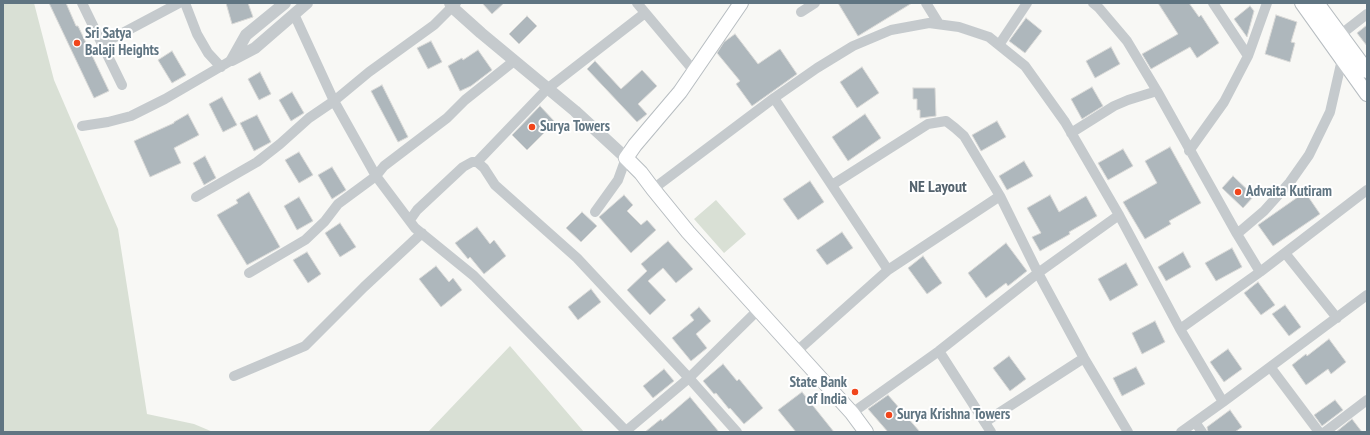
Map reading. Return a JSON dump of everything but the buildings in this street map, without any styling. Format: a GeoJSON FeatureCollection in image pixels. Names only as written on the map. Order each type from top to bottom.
{"type":"FeatureCollection","features":[{"type":"Feature","properties":{"kind":"main road"},"geometry":{"type":"LineString","coordinates":[[1302,3],[1367,94]]}},
{"type":"Feature","properties":{"kind":"main road"},"geometry":{"type":"LineString","coordinates":[[1317,3],[1367,71]]}},
{"type":"Feature","properties":{"kind":"main road"},"geometry":{"type":"LineString","coordinates":[[740,4],[680,92],[635,145],[626,158],[641,173],[693,237],[852,413],[866,432]]}},
{"type":"Feature","properties":{"kind":"street"},"geometry":{"type":"LineString","coordinates":[[82,3],[122,84]]}},
{"type":"Feature","properties":{"kind":"street"},"geometry":{"type":"LineString","coordinates":[[102,44],[179,3]]}},
{"type":"Feature","properties":{"kind":"street"},"geometry":{"type":"LineString","coordinates":[[185,3],[197,34],[208,53],[221,67]]}},
{"type":"Feature","properties":{"kind":"street"},"geometry":{"type":"LineString","coordinates":[[232,60],[246,35],[285,3]]}},
{"type":"Feature","properties":{"kind":"street"},"geometry":{"type":"LineString","coordinates":[[82,126],[108,122],[131,116],[165,99],[255,48],[307,3]]}},
{"type":"Feature","properties":{"kind":"street"},"geometry":{"type":"LineString","coordinates":[[637,3],[694,71]]}},
{"type":"Feature","properties":{"kind":"street"},"geometry":{"type":"LineString","coordinates":[[801,12],[815,3]]}},
{"type":"Feature","properties":{"kind":"street"},"geometry":{"type":"LineString","coordinates":[[926,3],[939,24]]}},
{"type":"Feature","properties":{"kind":"street"},"geometry":{"type":"LineString","coordinates":[[999,45],[1027,3]]}},
{"type":"Feature","properties":{"kind":"street"},"geometry":{"type":"LineString","coordinates":[[1092,3],[1099,8],[1127,41],[1260,272]]}},
{"type":"Feature","properties":{"kind":"street"},"geometry":{"type":"LineString","coordinates":[[1213,3],[1248,56]]}},
{"type":"Feature","properties":{"kind":"street"},"geometry":{"type":"LineString","coordinates":[[1189,151],[1224,102],[1248,56],[1267,3]]}},
{"type":"Feature","properties":{"kind":"street"},"geometry":{"type":"LineString","coordinates":[[196,197],[257,162],[309,118],[334,101],[369,72],[434,25],[453,4],[481,33],[547,89],[575,110],[626,158],[618,180],[596,212]]}},
{"type":"Feature","properties":{"kind":"street"},"geometry":{"type":"LineString","coordinates":[[410,220],[417,210],[463,168],[472,162],[477,162],[547,89],[645,13]]}},
{"type":"Feature","properties":{"kind":"street"},"geometry":{"type":"LineString","coordinates":[[294,14],[334,101],[376,176],[415,228],[474,276],[627,432],[689,378],[758,310]]}},
{"type":"Feature","properties":{"kind":"street"},"geometry":{"type":"LineString","coordinates":[[1237,234],[1264,211],[1290,182],[1309,155],[1330,112],[1342,60],[1342,38],[1367,14]]}},
{"type":"Feature","properties":{"kind":"street"},"geometry":{"type":"LineString","coordinates":[[653,189],[774,98],[817,68],[853,46],[891,30],[929,23],[959,27],[989,37],[1025,66],[1065,122],[1119,215],[1180,329],[1224,402]]}},
{"type":"Feature","properties":{"kind":"street"},"geometry":{"type":"LineString","coordinates":[[249,273],[305,240],[325,221],[338,204],[376,176],[384,166],[447,118],[465,100],[514,61]]}},
{"type":"Feature","properties":{"kind":"street"},"geometry":{"type":"LineString","coordinates":[[1070,133],[1114,106],[1157,91]]}},
{"type":"Feature","properties":{"kind":"street"},"geometry":{"type":"LineString","coordinates":[[774,98],[888,270]]}},
{"type":"Feature","properties":{"kind":"street"},"geometry":{"type":"LineString","coordinates":[[832,185],[928,124],[946,121],[955,128],[964,136],[1000,196],[1038,273],[1084,358],[1128,432]]}},
{"type":"Feature","properties":{"kind":"street"},"geometry":{"type":"LineString","coordinates":[[477,162],[484,168],[495,185],[577,258],[689,378],[737,432]]}},
{"type":"Feature","properties":{"kind":"street"},"geometry":{"type":"LineString","coordinates":[[1180,329],[1260,272],[1367,190]]}},
{"type":"Feature","properties":{"kind":"street"},"geometry":{"type":"LineString","coordinates":[[796,352],[888,270],[1000,196]]}},
{"type":"Feature","properties":{"kind":"street"},"geometry":{"type":"LineString","coordinates":[[852,413],[940,352],[1038,273],[1119,215]]}},
{"type":"Feature","properties":{"kind":"street"},"geometry":{"type":"LineString","coordinates":[[234,376],[305,346],[364,287],[422,233]]}},
{"type":"Feature","properties":{"kind":"street"},"geometry":{"type":"LineString","coordinates":[[1285,253],[1337,318]]}},
{"type":"Feature","properties":{"kind":"street"},"geometry":{"type":"LineString","coordinates":[[1181,432],[1271,368],[1367,295]]}},
{"type":"Feature","properties":{"kind":"street"},"geometry":{"type":"LineString","coordinates":[[940,352],[991,432]]}},
{"type":"Feature","properties":{"kind":"street"},"geometry":{"type":"LineString","coordinates":[[985,422],[1084,358]]}},
{"type":"Feature","properties":{"kind":"street"},"geometry":{"type":"LineString","coordinates":[[1271,368],[1319,432]]}},
{"type":"Feature","properties":{"kind":"street"},"geometry":{"type":"LineString","coordinates":[[1325,432],[1367,400]]}},
{"type":"Feature","properties":{"kind":"street"},"geometry":{"type":"LineString","coordinates":[[1195,422],[1202,432]]}},
{"type":"Feature","properties":{"kind":"shaded area"},"geometry":{"type":"Polygon","coordinates":[[[3,3],[34,3],[54,80],[118,229],[147,414],[194,424],[213,432],[3,432],[3,3]]]}},
{"type":"Feature","properties":{"kind":"shaded area"},"geometry":{"type":"Polygon","coordinates":[[[716,200],[746,234],[724,253],[694,219],[716,200]]]}},
{"type":"Feature","properties":{"kind":"shaded area"},"geometry":{"type":"Polygon","coordinates":[[[510,346],[584,432],[428,432],[510,346]]]}},
{"type":"Feature","properties":{"kind":"place","name":"Sri Satya Balaji Heights"},"geometry":{"type":"Point","coordinates":[77,43]}},
{"type":"Feature","properties":{"kind":"place","name":"Surya Towers"},"geometry":{"type":"Point","coordinates":[532,127]}},
{"type":"Feature","properties":{"kind":"place","name":"Advaita Kutiram"},"geometry":{"type":"Point","coordinates":[1238,192]}},
{"type":"Feature","properties":{"kind":"place","name":"State Bank of India"},"geometry":{"type":"Point","coordinates":[855,392]}},
{"type":"Feature","properties":{"kind":"place","name":"Surya Krishna Towers"},"geometry":{"type":"Point","coordinates":[889,415]}},
{"type":"Feature","properties":{"kind":"district","name":"NE Layout"},"geometry":{"type":"Point","coordinates":[938,187]}}]}
